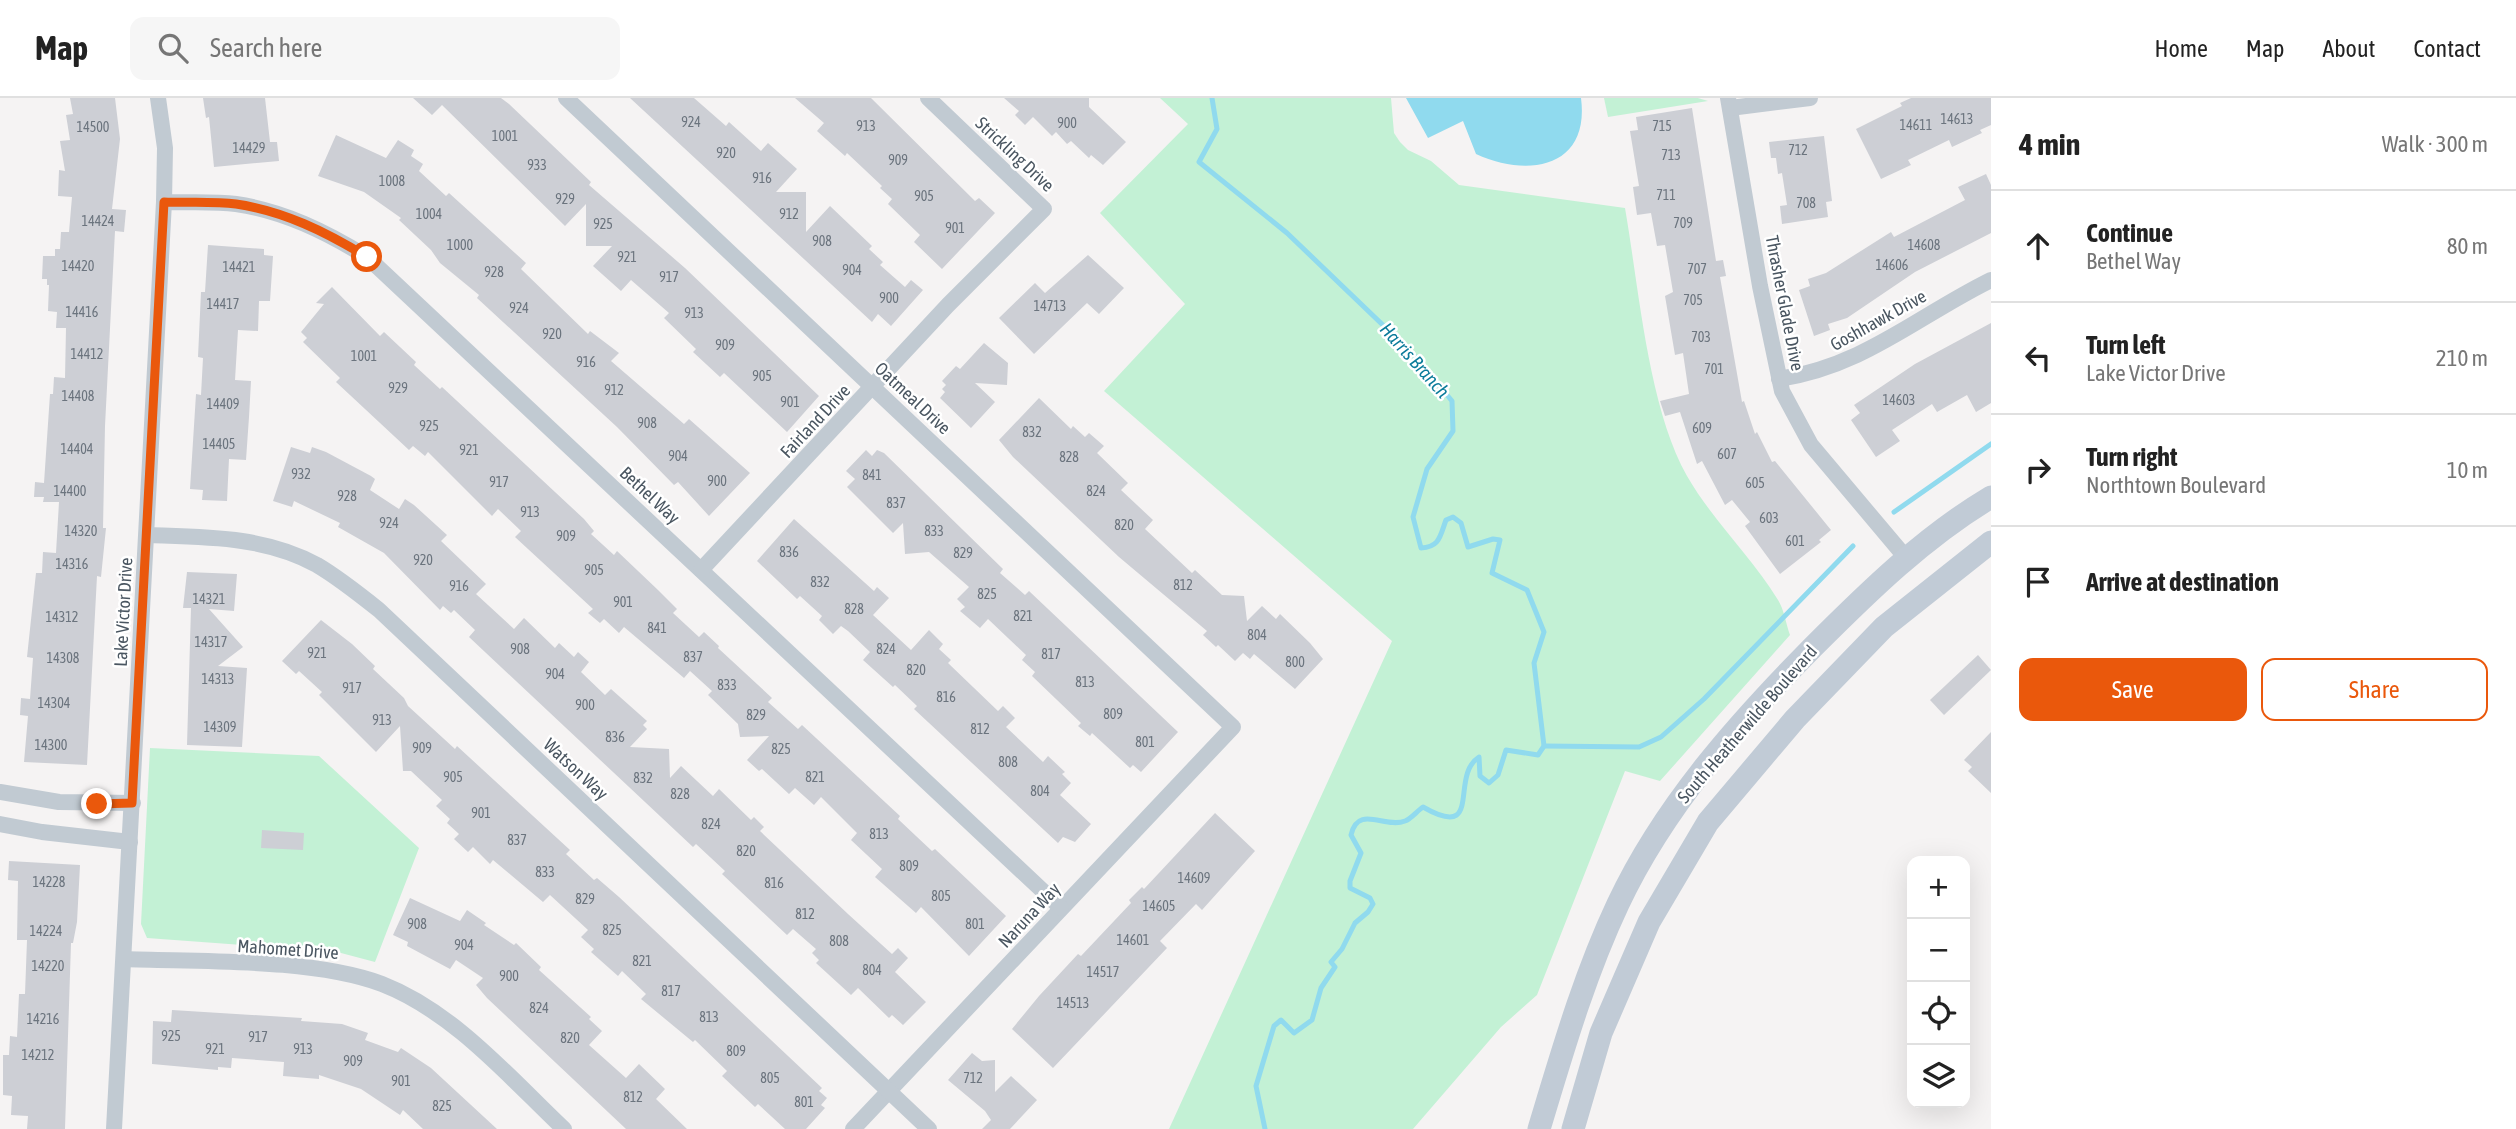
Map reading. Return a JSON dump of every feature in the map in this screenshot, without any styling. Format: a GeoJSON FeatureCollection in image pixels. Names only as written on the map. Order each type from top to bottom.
{"type":"FeatureCollection","features":[{"type":"Feature","properties":{"kind":"main road","name":"South Heatherwilde Boulevard"},"geometry":{"type":"LineString","coordinates":[[1539,1129],[1576,1009],[1618,904],[1656,833],[1696,778],[1775,686],[1863,597],[1949,523],[1991,497]]}},
{"type":"Feature","properties":{"kind":"main road","name":"South Heatherwilde Boulevard"},"geometry":{"type":"LineString","coordinates":[[1573,1129],[1601,1033],[1649,922],[1708,822],[1795,719],[1884,627],[1991,542]]}},
{"type":"Feature","properties":{"kind":"street","name":"Lake Victor Drive"},"geometry":{"type":"LineString","coordinates":[[114,1129],[164,202],[165,148],[158,98]]}},
{"type":"Feature","properties":{"kind":"street","name":"Oatmeal Drive"},"geometry":{"type":"LineString","coordinates":[[566,98],[1233,727]]}},
{"type":"Feature","properties":{"kind":"street","name":"Strickling Drive"},"geometry":{"type":"LineString","coordinates":[[928,98],[1044,209]]}},
{"type":"Feature","properties":{"kind":"street"},"geometry":{"type":"LineString","coordinates":[[1729,103],[1810,98]]}},
{"type":"Feature","properties":{"kind":"street","name":"Thrasher Glade Drive"},"geometry":{"type":"LineString","coordinates":[[1729,103],[1779,379],[1792,414],[1811,445],[1907,559]]}},
{"type":"Feature","properties":{"kind":"street","name":"Bethel Way"},"geometry":{"type":"LineString","coordinates":[[164,202],[235,204],[271,212],[304,223],[367,257],[1061,908]]}},
{"type":"Feature","properties":{"kind":"street","name":"Fairland Drive"},"geometry":{"type":"LineString","coordinates":[[701,570],[948,305],[1044,209]]}},
{"type":"Feature","properties":{"kind":"street","name":"Goshhawk Drive"},"geometry":{"type":"LineString","coordinates":[[1779,379],[1813,374],[1843,364],[1991,280]]}},
{"type":"Feature","properties":{"kind":"street","name":"Watson Way"},"geometry":{"type":"LineString","coordinates":[[147,535],[248,541],[283,550],[316,564],[348,586],[379,610],[929,1129]]}},
{"type":"Feature","properties":{"kind":"street","name":"Naruna Way"},"geometry":{"type":"LineString","coordinates":[[853,1129],[1233,727]]}},
{"type":"Feature","properties":{"kind":"street"},"geometry":{"type":"LineString","coordinates":[[0,792],[59,802],[132,803]]}},
{"type":"Feature","properties":{"kind":"street"},"geometry":{"type":"LineString","coordinates":[[0,824],[42,832],[130,842]]}},
{"type":"Feature","properties":{"kind":"street","name":"Mahomet Drive"},"geometry":{"type":"LineString","coordinates":[[124,958],[314,968],[350,974],[384,985],[447,1023],[564,1129]]}},
{"type":"Feature","properties":{"kind":"green space"},"geometry":{"type":"Polygon","coordinates":[[[1160,98],[1391,98],[1394,133],[1400,142],[1408,150],[1431,161],[1459,185],[1625,208],[1654,382],[1674,448],[1697,492],[1778,600],[1790,635],[1660,781],[1625,771],[1537,995],[1501,1027],[1413,1129],[1169,1129],[1392,641],[1104,391],[1185,304],[1100,213],[1188,124],[1160,98]]]}},
{"type":"Feature","properties":{"kind":"green space"},"geometry":{"type":"Polygon","coordinates":[[[1604,98],[1698,98],[1708,101],[1608,117],[1604,98]]]}},
{"type":"Feature","properties":{"kind":"green space"},"geometry":{"type":"Polygon","coordinates":[[[150,748],[319,756],[419,848],[375,962],[341,953],[147,938],[141,924],[150,748]]]}},
{"type":"Feature","properties":{"kind":"water"},"geometry":{"type":"Polygon","coordinates":[[[1406,98],[1581,98],[1581,121],[1576,140],[1565,153],[1551,161],[1516,165],[1476,154],[1463,121],[1428,138],[1406,98]]]}},
{"type":"Feature","properties":{"kind":"building"},"geometry":{"type":"Polygon","coordinates":[[[70,98],[115,98],[120,139],[112,209],[126,210],[124,232],[115,231],[105,426],[103,528],[106,528],[101,577],[97,576],[87,765],[24,762],[28,716],[20,715],[21,698],[30,699],[33,658],[27,657],[36,573],[42,573],[43,552],[56,553],[59,502],[43,502],[44,497],[34,497],[35,482],[44,483],[50,394],[53,394],[54,377],[65,378],[66,328],[56,328],[57,312],[48,311],[49,285],[47,279],[42,279],[43,256],[55,256],[55,249],[60,249],[61,232],[69,232],[72,197],[58,196],[59,170],[65,171],[60,141],[70,140],[66,115],[73,114],[70,98]]]}},
{"type":"Feature","properties":{"kind":"building"},"geometry":{"type":"Polygon","coordinates":[[[203,98],[265,98],[270,142],[277,142],[279,161],[214,167],[209,117],[206,118],[203,98]]]}},
{"type":"Feature","properties":{"kind":"building"},"geometry":{"type":"Polygon","coordinates":[[[413,98],[501,98],[591,182],[589,185],[685,268],[819,396],[787,432],[724,373],[720,377],[693,352],[696,349],[664,318],[669,313],[631,280],[621,291],[593,266],[612,246],[586,246],[586,204],[565,226],[442,105],[432,115],[413,98]]]}},
{"type":"Feature","properties":{"kind":"building"},"geometry":{"type":"Polygon","coordinates":[[[630,98],[694,98],[726,126],[729,122],[761,151],[768,143],[797,169],[776,192],[806,192],[806,232],[830,206],[872,246],[869,249],[883,262],[880,265],[905,287],[911,280],[923,290],[891,326],[878,314],[872,322],[630,98]]]}},
{"type":"Feature","properties":{"kind":"building"},"geometry":{"type":"Polygon","coordinates":[[[795,98],[871,98],[975,201],[979,198],[995,213],[942,269],[914,242],[920,235],[888,204],[892,199],[880,188],[882,186],[847,153],[845,156],[817,131],[824,123],[795,98]]]}},
{"type":"Feature","properties":{"kind":"building"},"geometry":{"type":"Polygon","coordinates":[[[1004,98],[1089,98],[1089,107],[1126,142],[1103,165],[1091,155],[1089,158],[1071,141],[1067,144],[1056,132],[1052,136],[1033,117],[1025,125],[1015,115],[1019,111],[1004,98]]]}},
{"type":"Feature","properties":{"kind":"building"},"geometry":{"type":"Polygon","coordinates":[[[1911,98],[1991,98],[1991,125],[1980,130],[1982,133],[1952,147],[1949,140],[1908,160],[1911,165],[1881,179],[1856,129],[1902,106],[1900,103],[1911,98]]]}},
{"type":"Feature","properties":{"kind":"building"},"geometry":{"type":"Polygon","coordinates":[[[1692,108],[1716,261],[1723,260],[1726,276],[1720,277],[1742,402],[1744,401],[1755,434],[1757,432],[1772,462],[1775,461],[1831,530],[1819,540],[1821,542],[1780,574],[1745,526],[1750,522],[1732,500],[1725,505],[1702,461],[1697,464],[1680,412],[1665,416],[1660,401],[1689,394],[1683,353],[1675,355],[1665,296],[1673,292],[1665,245],[1657,246],[1651,213],[1637,215],[1633,187],[1639,186],[1630,131],[1638,130],[1636,117],[1692,108]]]}},
{"type":"Feature","properties":{"kind":"building"},"geometry":{"type":"Polygon","coordinates":[[[336,135],[386,158],[398,140],[414,150],[411,156],[423,164],[419,171],[446,196],[449,193],[526,263],[521,269],[588,334],[590,331],[619,353],[611,361],[684,424],[689,419],[750,473],[709,516],[678,482],[674,485],[617,427],[477,298],[479,295],[440,263],[431,250],[399,220],[401,218],[364,192],[318,176],[336,135]]]}},
{"type":"Feature","properties":{"kind":"building"},"geometry":{"type":"Polygon","coordinates":[[[1824,136],[1832,201],[1826,202],[1828,217],[1782,224],[1780,206],[1787,205],[1782,173],[1778,174],[1776,158],[1771,158],[1769,142],[1824,136]]]}},
{"type":"Feature","properties":{"kind":"building"},"geometry":{"type":"Polygon","coordinates":[[[1986,174],[1991,185],[1991,233],[1915,272],[1847,318],[1828,324],[1830,330],[1814,336],[1799,290],[1810,286],[1808,279],[1826,273],[1891,232],[1894,237],[1965,200],[1958,187],[1986,174]]]}},
{"type":"Feature","properties":{"kind":"building"},"geometry":{"type":"Polygon","coordinates":[[[208,245],[264,249],[264,255],[273,256],[270,301],[259,301],[258,331],[238,330],[235,380],[251,381],[249,417],[246,460],[229,459],[227,501],[202,500],[203,490],[190,489],[196,394],[201,395],[203,358],[198,357],[201,292],[205,292],[208,245]]]}},
{"type":"Feature","properties":{"kind":"building"},"geometry":{"type":"Polygon","coordinates":[[[1088,255],[1124,288],[1099,314],[1087,303],[1034,354],[999,318],[1035,283],[1045,293],[1088,255]]]}},
{"type":"Feature","properties":{"kind":"building"},"geometry":{"type":"Polygon","coordinates":[[[332,287],[380,336],[384,332],[416,362],[414,365],[440,389],[442,387],[584,519],[594,531],[591,534],[614,555],[617,551],[677,609],[673,613],[699,637],[704,632],[719,646],[718,648],[772,698],[768,702],[798,729],[802,725],[900,816],[898,819],[932,851],[935,849],[1006,916],[969,956],[921,907],[916,913],[875,877],[882,869],[851,840],[857,833],[821,797],[814,805],[795,788],[789,794],[762,769],[759,771],[747,760],[769,736],[740,737],[738,724],[708,695],[712,691],[690,671],[684,678],[624,627],[619,633],[604,619],[600,623],[588,613],[593,609],[515,537],[521,531],[498,509],[492,516],[428,452],[425,456],[413,446],[409,450],[336,382],[340,378],[303,342],[307,338],[301,332],[324,304],[316,303],[332,287]]]}},
{"type":"Feature","properties":{"kind":"building"},"geometry":{"type":"Polygon","coordinates":[[[1991,323],[1991,403],[1976,412],[1967,395],[1937,412],[1932,404],[1892,430],[1900,441],[1876,457],[1851,420],[1860,413],[1854,405],[1915,364],[1991,323]]]}},
{"type":"Feature","properties":{"kind":"building"},"geometry":{"type":"Polygon","coordinates":[[[984,343],[1008,363],[1007,385],[975,383],[995,402],[971,428],[940,398],[946,385],[942,381],[956,366],[960,369],[984,343]]]}},
{"type":"Feature","properties":{"kind":"building"},"geometry":{"type":"Polygon","coordinates":[[[1039,398],[1071,429],[1073,426],[1085,437],[1089,433],[1104,446],[1097,453],[1128,483],[1121,490],[1153,520],[1145,529],[1192,573],[1195,570],[1222,595],[1244,596],[1247,621],[1262,606],[1276,619],[1280,614],[1310,643],[1323,659],[1295,689],[1254,654],[1250,659],[1243,653],[1235,661],[1218,645],[1216,647],[1203,635],[1207,631],[1119,557],[1013,457],[999,440],[1039,398]]]}},
{"type":"Feature","properties":{"kind":"building"},"geometry":{"type":"Polygon","coordinates":[[[291,447],[310,453],[312,447],[326,452],[375,479],[370,490],[399,509],[405,499],[414,505],[447,535],[441,541],[486,584],[476,594],[514,629],[524,618],[555,648],[559,643],[574,657],[578,652],[589,662],[581,672],[605,695],[611,689],[647,721],[643,725],[647,729],[630,747],[669,749],[670,778],[681,766],[713,796],[719,789],[751,820],[754,817],[764,827],[760,831],[848,914],[892,954],[898,948],[908,958],[895,972],[926,1002],[903,1025],[892,1015],[889,1018],[858,988],[851,995],[816,963],[819,960],[812,953],[816,949],[793,929],[787,935],[722,874],[725,871],[696,844],[693,847],[469,637],[475,630],[454,610],[451,613],[443,606],[440,610],[384,553],[338,527],[340,523],[294,501],[292,507],[273,501],[291,447]]]}},
{"type":"Feature","properties":{"kind":"building"},"geometry":{"type":"Polygon","coordinates":[[[866,450],[872,456],[877,450],[884,453],[1003,569],[1000,573],[1025,595],[1029,591],[1178,732],[1141,772],[1133,765],[1130,768],[1092,733],[1090,736],[1078,726],[1081,723],[1032,676],[1035,672],[1022,660],[1026,655],[988,619],[980,628],[960,611],[965,607],[957,599],[969,587],[929,552],[905,554],[903,523],[893,533],[847,487],[855,479],[846,471],[866,450]]]}},
{"type":"Feature","properties":{"kind":"building"},"geometry":{"type":"Polygon","coordinates":[[[794,519],[874,591],[877,587],[889,598],[873,615],[911,650],[929,630],[943,644],[939,649],[951,660],[948,663],[998,711],[1003,706],[1015,718],[1006,727],[1043,762],[1048,756],[1065,772],[1062,774],[1071,783],[1060,795],[1091,824],[1075,842],[1063,837],[1058,843],[914,709],[917,706],[895,685],[893,687],[863,660],[870,652],[848,631],[841,626],[833,634],[819,620],[822,616],[800,596],[797,599],[757,561],[794,519]]]}},
{"type":"Feature","properties":{"kind":"building"},"geometry":{"type":"Polygon","coordinates":[[[187,572],[237,574],[234,611],[209,609],[243,647],[218,666],[247,668],[242,747],[187,745],[191,608],[183,608],[187,572]]]}},
{"type":"Feature","properties":{"kind":"building"},"geometry":{"type":"Polygon","coordinates":[[[321,620],[375,666],[373,669],[404,698],[408,706],[455,749],[457,746],[570,850],[566,854],[594,880],[597,878],[619,897],[822,1088],[819,1091],[827,1098],[821,1105],[825,1108],[806,1129],[785,1129],[758,1104],[755,1107],[722,1076],[727,1071],[695,1040],[693,1042],[641,999],[646,994],[622,971],[618,976],[591,952],[594,949],[581,937],[588,930],[550,895],[543,902],[493,860],[490,864],[473,847],[468,852],[454,839],[459,834],[447,823],[450,819],[436,806],[442,800],[411,771],[403,771],[400,726],[376,752],[319,695],[322,692],[299,671],[296,674],[282,661],[321,620]]]}},
{"type":"Feature","properties":{"kind":"building"},"geometry":{"type":"Polygon","coordinates":[[[1978,655],[1991,670],[1944,715],[1930,700],[1978,655]]]}},
{"type":"Feature","properties":{"kind":"building"},"geometry":{"type":"Polygon","coordinates":[[[1991,732],[1991,793],[1968,771],[1972,767],[1964,760],[1991,732]]]}},
{"type":"Feature","properties":{"kind":"building"},"geometry":{"type":"Polygon","coordinates":[[[1215,813],[1255,851],[1202,910],[1196,904],[1160,941],[1167,948],[1053,1068],[1012,1029],[1078,954],[1081,956],[1131,903],[1129,900],[1142,887],[1144,889],[1215,813]]]}},
{"type":"Feature","properties":{"kind":"building"},"geometry":{"type":"Polygon","coordinates":[[[262,830],[304,833],[303,850],[261,848],[262,830]]]}},
{"type":"Feature","properties":{"kind":"building"},"geometry":{"type":"Polygon","coordinates":[[[9,861],[80,865],[77,922],[71,943],[65,1129],[27,1129],[28,1116],[11,1115],[12,1096],[3,1095],[3,1055],[9,1055],[10,1036],[17,1037],[19,994],[25,994],[27,940],[17,940],[18,881],[8,880],[9,861]]]}},
{"type":"Feature","properties":{"kind":"building"},"geometry":{"type":"Polygon","coordinates":[[[410,898],[460,921],[467,910],[486,923],[484,925],[514,945],[516,943],[541,967],[539,970],[591,1017],[589,1019],[602,1031],[589,1045],[626,1078],[639,1064],[665,1089],[656,1099],[687,1129],[626,1129],[487,998],[476,985],[483,978],[456,960],[450,969],[407,946],[408,942],[393,935],[410,898]]]}},
{"type":"Feature","properties":{"kind":"building"},"geometry":{"type":"Polygon","coordinates":[[[172,1010],[302,1018],[301,1021],[342,1024],[368,1033],[365,1040],[398,1052],[401,1048],[431,1068],[497,1129],[423,1129],[403,1110],[400,1115],[361,1089],[319,1075],[319,1079],[283,1076],[284,1062],[232,1058],[231,1068],[218,1067],[218,1070],[152,1064],[153,1021],[171,1022],[172,1010]]]}},
{"type":"Feature","properties":{"kind":"building"},"geometry":{"type":"Polygon","coordinates":[[[972,1053],[982,1061],[995,1060],[995,1092],[1011,1076],[1037,1100],[1010,1129],[982,1129],[991,1120],[985,1111],[948,1080],[972,1053]]]}},
{"type":"Feature","properties":{"kind":"waterway","name":"Harris Branch"},"geometry":{"type":"LineString","coordinates":[[1212,98],[1217,129],[1199,162],[1287,233],[1411,352],[1452,401],[1453,431],[1427,469],[1413,517],[1421,548],[1436,543],[1446,520],[1453,517],[1461,523],[1468,547],[1493,539],[1500,540],[1492,573],[1527,590],[1544,632],[1534,663],[1544,746],[1538,755],[1506,750],[1498,775],[1489,783],[1480,776],[1479,757],[1470,766],[1460,812],[1453,817],[1442,816],[1423,807],[1405,821],[1397,823],[1366,819],[1355,826],[1351,835],[1361,853],[1350,888],[1370,898],[1373,904],[1355,923],[1342,949],[1331,962],[1335,967],[1321,988],[1312,1020],[1294,1033],[1281,1020],[1274,1026],[1256,1086],[1265,1129]]}},
{"type":"Feature","properties":{"kind":"waterway"},"geometry":{"type":"LineString","coordinates":[[1894,512],[1991,444]]}},
{"type":"Feature","properties":{"kind":"waterway"},"geometry":{"type":"LineString","coordinates":[[1544,746],[1639,747],[1661,737],[1704,699],[1853,546]]}},
{"type":"Feature","properties":{"kind":"route"},"geometry":{"type":"LineString","coordinates":[[97,804],[132,803],[164,202],[235,204],[271,212],[304,223],[367,257]]}}]}
